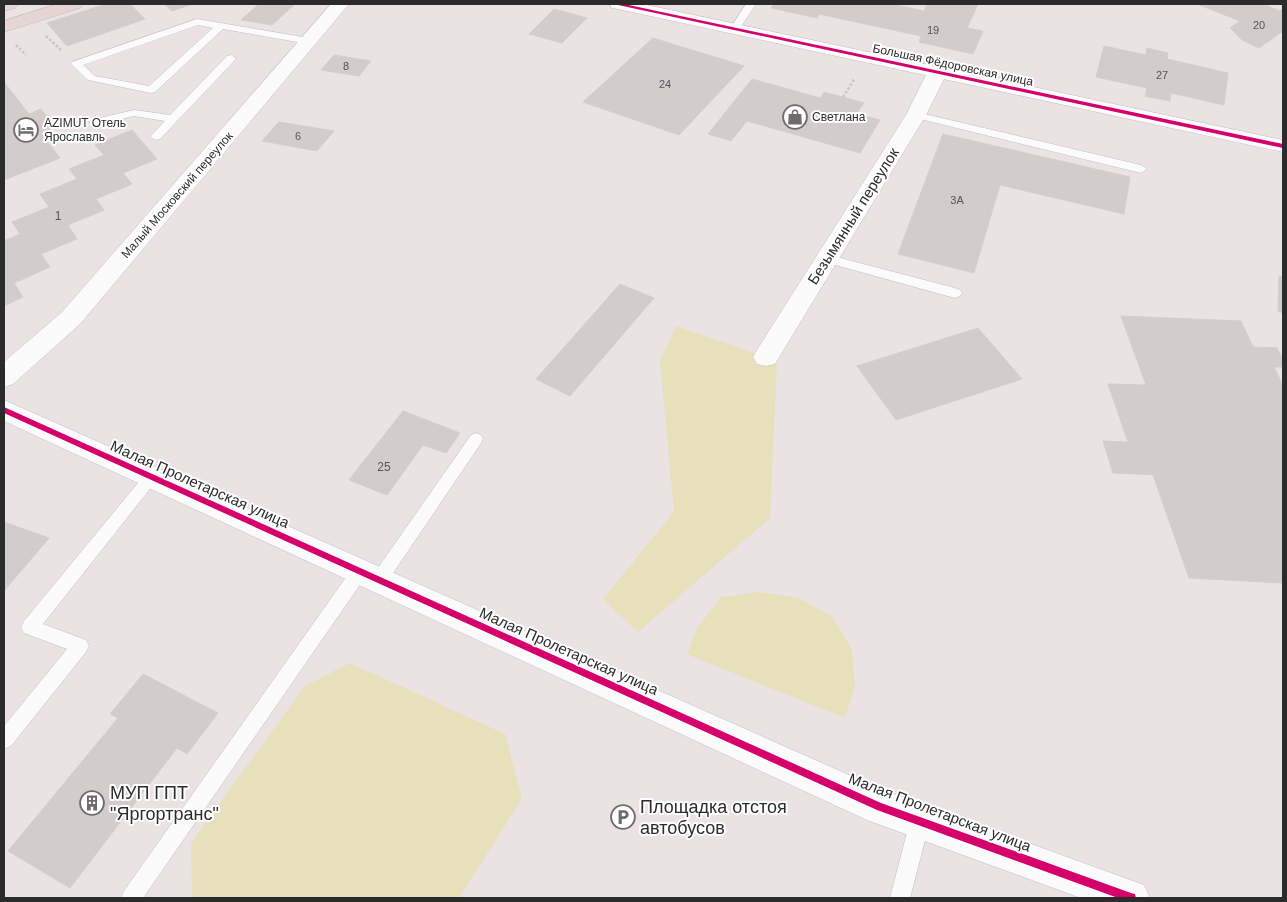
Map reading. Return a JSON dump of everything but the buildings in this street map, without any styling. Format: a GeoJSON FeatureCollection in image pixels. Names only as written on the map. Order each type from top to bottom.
{"type":"FeatureCollection","features":[{"type":"Feature","properties":{"kind":"main road"},"geometry":{"type":"LineString","coordinates":[[4,6],[9,4]]}},
{"type":"Feature","properties":{"kind":"main road"},"geometry":{"type":"LineString","coordinates":[[4,27],[74,4]]}},
{"type":"Feature","properties":{"kind":"street","name":"Малый Московский переулок"},"geometry":{"type":"LineString","coordinates":[[4,377],[71,318],[340,4]]}},
{"type":"Feature","properties":{"kind":"street","name":"Большая Фёдоровская улица"},"geometry":{"type":"LineString","coordinates":[[618,4],[1283,146]]}},
{"type":"Feature","properties":{"kind":"street","name":"Безымянный переулок"},"geometry":{"type":"LineString","coordinates":[[766,357],[825,258],[916,116],[937,73]]}},
{"type":"Feature","properties":{"kind":"street","name":"Малая Пролетарская улица"},"geometry":{"type":"LineString","coordinates":[[4,410],[880,807],[1131,898]]}},
{"type":"Feature","properties":{"kind":"lane"},"geometry":{"type":"LineString","coordinates":[[735,30],[751,4]]}},
{"type":"Feature","properties":{"kind":"lane"},"geometry":{"type":"LineString","coordinates":[[221,26],[151,90],[92,78],[76,64],[197,22],[221,26],[308,41]]}},
{"type":"Feature","properties":{"kind":"lane"},"geometry":{"type":"LineString","coordinates":[[156,136],[231,58]]}},
{"type":"Feature","properties":{"kind":"lane"},"geometry":{"type":"LineString","coordinates":[[95,122],[134,113],[172,119]]}},
{"type":"Feature","properties":{"kind":"lane"},"geometry":{"type":"LineString","coordinates":[[916,116],[1141,169]]}},
{"type":"Feature","properties":{"kind":"lane"},"geometry":{"type":"LineString","coordinates":[[825,258],[955,293]]}},
{"type":"Feature","properties":{"kind":"lane"},"geometry":{"type":"LineString","coordinates":[[131,898],[370,576],[476,439]]}},
{"type":"Feature","properties":{"kind":"lane"},"geometry":{"type":"LineString","coordinates":[[4,740],[80,646],[30,627],[152,476]]}},
{"type":"Feature","properties":{"kind":"lane"},"geometry":{"type":"LineString","coordinates":[[900,898],[920,821]]}},
{"type":"Feature","properties":{"kind":"path"},"geometry":{"type":"LineString","coordinates":[[42,32],[76,64]]}},
{"type":"Feature","properties":{"kind":"path"},"geometry":{"type":"LineString","coordinates":[[843,97],[859,71]]}},
{"type":"Feature","properties":{"kind":"shaded area"},"geometry":{"type":"Polygon","coordinates":[[[676,326],[766,357],[777,363],[770,518],[638,632],[603,599],[674,512],[660,360],[676,326]]]}},
{"type":"Feature","properties":{"kind":"shaded area"},"geometry":{"type":"Polygon","coordinates":[[[759,592],[798,598],[832,616],[852,650],[855,685],[845,718],[687,654],[697,628],[721,597],[759,592]]]}},
{"type":"Feature","properties":{"kind":"shaded area"},"geometry":{"type":"Polygon","coordinates":[[[350,663],[505,734],[522,799],[459,898],[192,898],[191,843],[305,686],[350,663]]]}},
{"type":"Feature","properties":{"kind":"cycle path"},"geometry":{"type":"LineString","coordinates":[[618,4],[1283,146]]}},
{"type":"Feature","properties":{"kind":"cycle path"},"geometry":{"type":"LineString","coordinates":[[4,410],[880,807],[1131,898]]}},
{"type":"Feature","properties":{"kind":"place","name":"Светлана"},"geometry":{"type":"Point","coordinates":[795,117]}},
{"type":"Feature","properties":{"kind":"place","name":"AZIMUT Отель Ярославль"},"geometry":{"type":"Point","coordinates":[26,130]}},
{"type":"Feature","properties":{"kind":"place","name":"МУП ГПТ \"Яргортранс\""},"geometry":{"type":"Point","coordinates":[92,803]}},
{"type":"Feature","properties":{"kind":"place","name":"Площадка отстоя автобусов"},"geometry":{"type":"Point","coordinates":[623,817]}}]}
